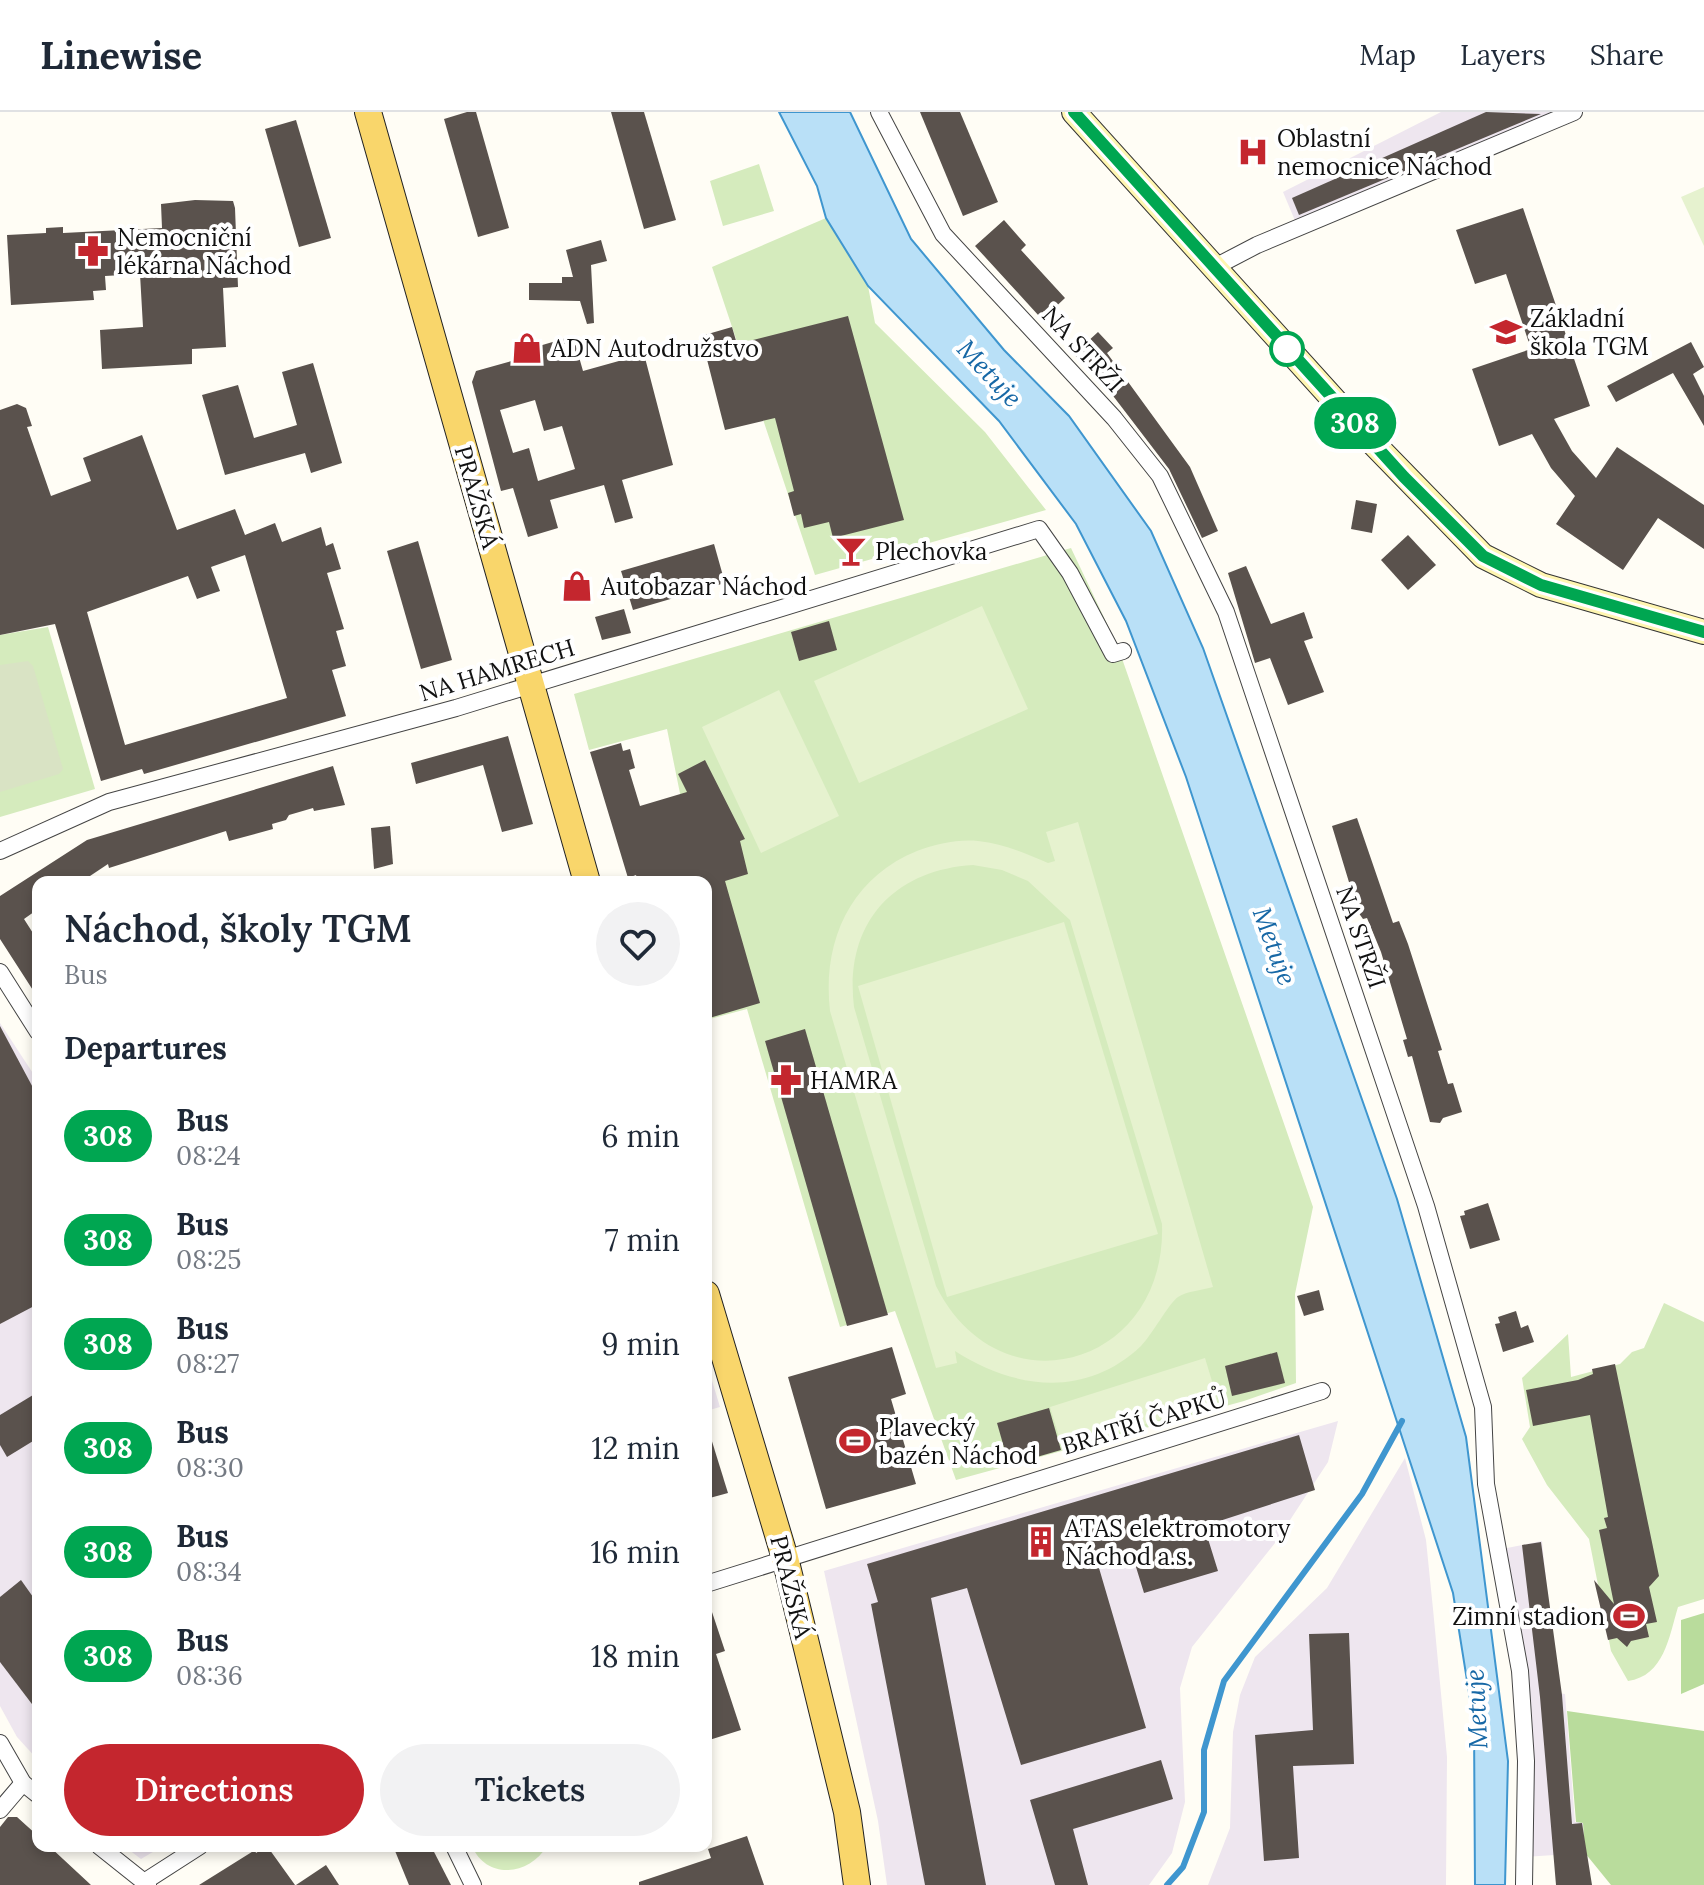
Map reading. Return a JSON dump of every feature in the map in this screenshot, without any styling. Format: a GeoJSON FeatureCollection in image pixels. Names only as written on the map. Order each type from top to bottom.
{"type":"FeatureCollection","features":[{"type":"Feature","properties":{"kind":"main road","name":"PRAŽSKÁ"},"geometry":{"type":"LineString","coordinates":[[368,112],[585,876]]}},
{"type":"Feature","properties":{"kind":"main road","name":"PRAŽSKÁ"},"geometry":{"type":"LineString","coordinates":[[712,1314],[785,1558],[847,1812],[857,1885]]}},
{"type":"Feature","properties":{"kind":"street","name":"NA STRŽI"},"geometry":{"type":"LineString","coordinates":[[879,112],[943,234],[1114,418],[1160,476],[1226,612],[1426,1206],[1483,1407],[1486,1484],[1520,1671],[1526,1761],[1524,1885]]}},
{"type":"Feature","properties":{"kind":"street"},"geometry":{"type":"LineString","coordinates":[[1074,112],[1437,512],[1483,556],[1541,585],[1704,632]]}},
{"type":"Feature","properties":{"kind":"street"},"geometry":{"type":"LineString","coordinates":[[1213,268],[1257,245],[1574,112]]}},
{"type":"Feature","properties":{"kind":"street","name":"NA HAMRECH"},"geometry":{"type":"LineString","coordinates":[[0,851],[109,802],[531,684],[1039,529],[1070,573],[1113,654],[1123,651]]}},
{"type":"Feature","properties":{"kind":"street"},"geometry":{"type":"LineString","coordinates":[[0,972],[32,1023]]}},
{"type":"Feature","properties":{"kind":"street","name":"BRATŘÍ ČAPKŮ"},"geometry":{"type":"LineString","coordinates":[[712,1582],[1322,1391]]}},
{"type":"Feature","properties":{"kind":"street"},"geometry":{"type":"LineString","coordinates":[[0,1743],[23,1783],[32,1790]]}},
{"type":"Feature","properties":{"kind":"street"},"geometry":{"type":"LineString","coordinates":[[0,1810],[23,1783]]}},
{"type":"Feature","properties":{"kind":"street"},"geometry":{"type":"LineString","coordinates":[[106,1852],[146,1884],[191,1852]]}},
{"type":"Feature","properties":{"kind":"street"},"geometry":{"type":"LineString","coordinates":[[457,1852],[473,1885]]}},
{"type":"Feature","properties":{"kind":"shaded area"},"geometry":{"type":"Polygon","coordinates":[[[1441,112],[1582,112],[1296,223],[1283,192],[1441,112]]]}},
{"type":"Feature","properties":{"kind":"shaded area"},"geometry":{"type":"Polygon","coordinates":[[[0,1023],[32,1072],[32,1753],[17,1737],[0,1706],[0,1023]]]}},
{"type":"Feature","properties":{"kind":"shaded area"},"geometry":{"type":"Polygon","coordinates":[[[712,1381],[720,1407],[712,1409],[712,1381]]]}},
{"type":"Feature","properties":{"kind":"shaded area"},"geometry":{"type":"Polygon","coordinates":[[[1338,1421],[1328,1462],[1275,1543],[1192,1647],[1180,1688],[1185,1802],[1172,1853],[1149,1885],[887,1885],[878,1821],[824,1571],[1338,1421]]]}},
{"type":"Feature","properties":{"kind":"shaded area"},"geometry":{"type":"Polygon","coordinates":[[[1405,1458],[1426,1540],[1433,1609],[1447,1757],[1446,1885],[1208,1885],[1230,1828],[1233,1732],[1240,1695],[1255,1657],[1327,1588],[1405,1458]]]}},
{"type":"Feature","properties":{"kind":"shaded area"},"geometry":{"type":"Polygon","coordinates":[[[1542,1541],[1558,1693],[1565,1694],[1575,1822],[1583,1822],[1585,1853],[1524,1857],[1515,1667],[1492,1551],[1542,1541]]]}},
{"type":"Feature","properties":{"kind":"shaded area"},"geometry":{"type":"Polygon","coordinates":[[[132,1852],[153,1852],[141,1859],[132,1852]]]}},
{"type":"Feature","properties":{"kind":"green space"},"geometry":{"type":"Polygon","coordinates":[[[759,164],[774,211],[723,226],[710,181],[759,164]]]}},
{"type":"Feature","properties":{"kind":"green space"},"geometry":{"type":"Polygon","coordinates":[[[1704,187],[1704,246],[1681,197],[1704,187]]]}},
{"type":"Feature","properties":{"kind":"green space"},"geometry":{"type":"Polygon","coordinates":[[[826,218],[868,286],[875,323],[985,432],[1046,510],[815,575],[712,267],[826,218]]]}},
{"type":"Feature","properties":{"kind":"green space"},"geometry":{"type":"Polygon","coordinates":[[[1071,548],[1118,647],[1313,1207],[1295,1294],[1296,1383],[1244,1401],[956,1480],[895,1311],[840,1327],[747,1009],[712,1018],[712,876],[645,876],[693,858],[667,729],[589,750],[574,694],[1071,548]]]}},
{"type":"Feature","properties":{"kind":"green space"},"geometry":{"type":"Polygon","coordinates":[[[982,606],[1028,709],[859,783],[814,681],[982,606]]]}},
{"type":"Feature","properties":{"kind":"green space"},"geometry":{"type":"Polygon","coordinates":[[[48,627],[95,789],[0,817],[0,635],[48,627]]]}},
{"type":"Feature","properties":{"kind":"green space"},"geometry":{"type":"Polygon","coordinates":[[[28,661],[33,666],[63,769],[59,774],[0,792],[0,665],[28,661]]]}},
{"type":"Feature","properties":{"kind":"green space"},"geometry":{"type":"Polygon","coordinates":[[[779,690],[839,816],[761,853],[702,727],[779,690]]]}},
{"type":"Feature","properties":{"kind":"green space"},"geometry":{"type":"Polygon","coordinates":[[[1078,822],[1213,1287],[1178,1297],[1141,1346],[1119,1363],[1073,1381],[1049,1383],[1001,1374],[955,1351],[957,1363],[936,1368],[830,1011],[829,985],[836,937],[845,915],[874,878],[894,863],[932,846],[970,841],[1006,847],[1048,863],[1055,861],[1046,832],[1078,822]],[[973,865],[944,869],[919,878],[879,907],[866,927],[857,951],[853,978],[854,1007],[936,1286],[964,1326],[999,1350],[1037,1360],[1075,1357],[1110,1340],[1138,1312],[1156,1273],[1162,1224],[1070,920],[1028,881],[1002,870],[973,865]]]}},
{"type":"Feature","properties":{"kind":"green space"},"geometry":{"type":"Polygon","coordinates":[[[1064,922],[1158,1234],[947,1297],[858,986],[1064,922]]]}},
{"type":"Feature","properties":{"kind":"green space"},"geometry":{"type":"Polygon","coordinates":[[[1664,1303],[1704,1322],[1704,1599],[1678,1607],[1668,1642],[1657,1663],[1650,1672],[1628,1681],[1611,1651],[1589,1539],[1547,1485],[1522,1439],[1530,1427],[1522,1378],[1568,1334],[1571,1377],[1620,1364],[1632,1352],[1644,1348],[1664,1303]]]}},
{"type":"Feature","properties":{"kind":"green space"},"geometry":{"type":"Polygon","coordinates":[[[1205,1358],[1218,1401],[1063,1450],[1050,1407],[1205,1358]]]}},
{"type":"Feature","properties":{"kind":"green space"},"geometry":{"type":"Polygon","coordinates":[[[1704,1613],[1704,1684],[1681,1694],[1681,1620],[1704,1613]]]}},
{"type":"Feature","properties":{"kind":"green space"},"geometry":{"type":"Polygon","coordinates":[[[1567,1711],[1704,1731],[1704,1885],[1611,1885],[1585,1853],[1583,1823],[1576,1822],[1567,1711]]]}},
{"type":"Feature","properties":{"kind":"green space"},"geometry":{"type":"Polygon","coordinates":[[[476,1852],[542,1852],[530,1863],[508,1870],[487,1865],[476,1852]]]}},
{"type":"Feature","properties":{"kind":"water","name":"Metuje"},"geometry":{"type":"Polygon","coordinates":[[[779,112],[850,112],[911,239],[1004,350],[1069,416],[1151,531],[1203,648],[1397,1199],[1466,1437],[1508,1761],[1505,1885],[1475,1885],[1474,1724],[1453,1593],[1186,777],[1126,621],[1076,524],[999,421],[868,286],[826,218],[817,186],[779,112]]]}},
{"type":"Feature","properties":{"kind":"building"},"geometry":{"type":"Polygon","coordinates":[[[476,112],[509,228],[478,237],[444,119],[476,112]]]}},
{"type":"Feature","properties":{"kind":"building"},"geometry":{"type":"Polygon","coordinates":[[[611,112],[644,112],[676,220],[644,229],[611,112]]]}},
{"type":"Feature","properties":{"kind":"building"},"geometry":{"type":"Polygon","coordinates":[[[920,112],[960,112],[998,202],[963,216],[920,112]]]}},
{"type":"Feature","properties":{"kind":"building"},"geometry":{"type":"Polygon","coordinates":[[[1486,112],[1541,114],[1299,215],[1292,198],[1486,112]]]}},
{"type":"Feature","properties":{"kind":"building"},"geometry":{"type":"Polygon","coordinates":[[[296,120],[331,238],[299,247],[265,129],[296,120]]]}},
{"type":"Feature","properties":{"kind":"building"},"geometry":{"type":"Polygon","coordinates":[[[195,200],[233,201],[235,208],[238,287],[223,288],[226,347],[192,349],[192,364],[102,369],[100,330],[143,327],[140,274],[105,276],[106,290],[93,291],[94,300],[11,305],[7,235],[46,233],[46,228],[63,227],[63,233],[162,228],[161,204],[195,200]]]}},
{"type":"Feature","properties":{"kind":"building"},"geometry":{"type":"Polygon","coordinates":[[[1523,208],[1590,406],[1554,419],[1572,451],[1596,478],[1617,447],[1704,505],[1704,549],[1658,518],[1623,570],[1556,524],[1575,496],[1551,468],[1532,434],[1499,446],[1472,369],[1531,349],[1506,274],[1475,284],[1456,230],[1523,208]]]}},
{"type":"Feature","properties":{"kind":"building"},"geometry":{"type":"Polygon","coordinates":[[[1004,220],[1026,245],[1021,250],[1065,298],[1047,315],[1044,311],[1039,316],[975,246],[1004,220]]]}},
{"type":"Feature","properties":{"kind":"building"},"geometry":{"type":"Polygon","coordinates":[[[601,240],[607,261],[591,265],[594,323],[587,324],[580,301],[529,300],[529,283],[562,283],[562,277],[573,277],[566,250],[601,240]]]}},
{"type":"Feature","properties":{"kind":"building"},"geometry":{"type":"Polygon","coordinates":[[[848,316],[904,520],[833,538],[829,522],[804,528],[801,514],[794,516],[788,493],[794,491],[775,418],[725,430],[701,336],[732,327],[737,344],[848,316]]]}},
{"type":"Feature","properties":{"kind":"building"},"geometry":{"type":"Polygon","coordinates":[[[1098,332],[1113,348],[1107,353],[1190,467],[1218,531],[1202,538],[1169,469],[1104,384],[1101,386],[1074,354],[1098,332]]]}},
{"type":"Feature","properties":{"kind":"building"},"geometry":{"type":"Polygon","coordinates":[[[573,336],[583,371],[644,354],[673,465],[622,480],[633,518],[615,523],[604,485],[550,500],[558,528],[528,537],[513,488],[501,491],[472,382],[476,371],[515,360],[523,342],[537,339],[539,346],[573,336]],[[535,400],[500,410],[513,453],[529,448],[538,481],[575,469],[562,426],[544,431],[535,400]]]}},
{"type":"Feature","properties":{"kind":"building"},"geometry":{"type":"Polygon","coordinates":[[[1691,342],[1704,367],[1693,374],[1704,396],[1704,426],[1673,373],[1616,402],[1607,386],[1691,342]]]}},
{"type":"Feature","properties":{"kind":"building"},"geometry":{"type":"Polygon","coordinates":[[[313,363],[342,463],[311,473],[305,453],[225,475],[202,395],[238,385],[254,438],[297,425],[282,372],[313,363]]]}},
{"type":"Feature","properties":{"kind":"building"},"geometry":{"type":"Polygon","coordinates":[[[17,404],[26,408],[32,426],[27,427],[51,496],[91,481],[83,458],[142,435],[177,530],[235,509],[245,535],[275,523],[282,542],[321,527],[326,546],[333,543],[341,569],[327,573],[344,629],[336,631],[346,666],[332,670],[346,716],[144,774],[142,769],[101,781],[55,624],[0,635],[0,410],[17,404]],[[245,555],[211,567],[220,591],[197,599],[188,576],[87,612],[125,745],[287,698],[245,555]]]}},
{"type":"Feature","properties":{"kind":"building"},"geometry":{"type":"Polygon","coordinates":[[[1356,500],[1377,504],[1372,533],[1351,529],[1356,500]]]}},
{"type":"Feature","properties":{"kind":"building"},"geometry":{"type":"Polygon","coordinates":[[[1408,535],[1436,565],[1408,590],[1381,560],[1408,535]]]}},
{"type":"Feature","properties":{"kind":"building"},"geometry":{"type":"Polygon","coordinates":[[[418,541],[452,660],[421,669],[387,551],[418,541]]]}},
{"type":"Feature","properties":{"kind":"building"},"geometry":{"type":"Polygon","coordinates":[[[714,544],[725,583],[633,610],[621,571],[714,544]]]}},
{"type":"Feature","properties":{"kind":"building"},"geometry":{"type":"Polygon","coordinates":[[[1246,566],[1271,624],[1304,612],[1313,638],[1304,641],[1324,692],[1288,705],[1270,658],[1255,663],[1228,573],[1246,566]]]}},
{"type":"Feature","properties":{"kind":"building"},"geometry":{"type":"Polygon","coordinates":[[[624,609],[631,633],[602,640],[595,617],[624,609]]]}},
{"type":"Feature","properties":{"kind":"building"},"geometry":{"type":"Polygon","coordinates":[[[829,621],[837,650],[799,661],[791,632],[829,621]]]}},
{"type":"Feature","properties":{"kind":"building"},"geometry":{"type":"Polygon","coordinates":[[[508,736],[533,824],[502,832],[483,765],[416,784],[411,763],[508,736]]]}},
{"type":"Feature","properties":{"kind":"building"},"geometry":{"type":"Polygon","coordinates":[[[621,743],[623,751],[630,749],[635,768],[629,770],[640,806],[687,792],[678,774],[705,760],[745,839],[740,841],[748,874],[725,881],[760,1003],[712,1017],[712,876],[627,876],[590,752],[621,743]]]}},
{"type":"Feature","properties":{"kind":"building"},"geometry":{"type":"Polygon","coordinates":[[[333,766],[345,805],[314,811],[313,808],[289,815],[286,820],[272,824],[273,829],[229,841],[226,831],[109,868],[108,864],[90,876],[32,876],[32,913],[24,919],[32,932],[32,989],[0,939],[0,896],[87,840],[333,766]]]}},
{"type":"Feature","properties":{"kind":"building"},"geometry":{"type":"Polygon","coordinates":[[[1357,818],[1393,923],[1399,921],[1408,944],[1442,1050],[1438,1051],[1448,1084],[1453,1083],[1462,1112],[1443,1118],[1440,1123],[1430,1122],[1412,1056],[1408,1057],[1403,1040],[1407,1039],[1381,952],[1367,918],[1363,919],[1358,912],[1332,826],[1357,818]]]}},
{"type":"Feature","properties":{"kind":"building"},"geometry":{"type":"Polygon","coordinates":[[[390,826],[393,864],[374,869],[371,828],[390,826]]]}},
{"type":"Feature","properties":{"kind":"building"},"geometry":{"type":"Polygon","coordinates":[[[0,1026],[32,1086],[32,1307],[0,1324],[0,1026]]]}},
{"type":"Feature","properties":{"kind":"building"},"geometry":{"type":"Polygon","coordinates":[[[805,1029],[888,1315],[847,1326],[765,1041],[805,1029]]]}},
{"type":"Feature","properties":{"kind":"building"},"geometry":{"type":"Polygon","coordinates":[[[1488,1203],[1500,1240],[1470,1249],[1460,1216],[1465,1215],[1464,1211],[1488,1203]]]}},
{"type":"Feature","properties":{"kind":"building"},"geometry":{"type":"Polygon","coordinates":[[[1319,1290],[1324,1310],[1304,1316],[1297,1296],[1319,1290]]]}},
{"type":"Feature","properties":{"kind":"building"},"geometry":{"type":"Polygon","coordinates":[[[1516,1311],[1521,1328],[1528,1325],[1534,1342],[1503,1352],[1495,1324],[1500,1323],[1498,1317],[1516,1311]]]}},
{"type":"Feature","properties":{"kind":"building","name":"Plavecký bazén Náchod"},"geometry":{"type":"Polygon","coordinates":[[[892,1347],[906,1394],[891,1399],[916,1484],[826,1509],[788,1377],[892,1347]]]}},
{"type":"Feature","properties":{"kind":"building"},"geometry":{"type":"Polygon","coordinates":[[[1277,1352],[1285,1383],[1232,1396],[1225,1366],[1277,1352]]]}},
{"type":"Feature","properties":{"kind":"building"},"geometry":{"type":"Polygon","coordinates":[[[1615,1364],[1659,1576],[1649,1587],[1657,1622],[1646,1624],[1649,1637],[1631,1641],[1627,1647],[1617,1638],[1608,1640],[1594,1580],[1614,1604],[1599,1530],[1607,1528],[1604,1518],[1608,1517],[1590,1415],[1533,1426],[1526,1390],[1578,1380],[1593,1374],[1592,1369],[1615,1364]]]}},
{"type":"Feature","properties":{"kind":"building"},"geometry":{"type":"Polygon","coordinates":[[[32,1396],[32,1442],[7,1457],[0,1445],[0,1415],[32,1396]]]}},
{"type":"Feature","properties":{"kind":"building"},"geometry":{"type":"Polygon","coordinates":[[[1049,1408],[1061,1450],[1009,1465],[997,1423],[1049,1408]]]}},
{"type":"Feature","properties":{"kind":"building"},"geometry":{"type":"Polygon","coordinates":[[[1299,1435],[1315,1490],[1204,1526],[1218,1571],[1144,1593],[1132,1554],[1099,1568],[1146,1728],[1021,1765],[967,1588],[931,1598],[986,1885],[925,1885],[871,1604],[878,1602],[867,1564],[1299,1435]]]}},
{"type":"Feature","properties":{"kind":"building"},"geometry":{"type":"Polygon","coordinates":[[[712,1441],[728,1493],[712,1497],[712,1441]]]}},
{"type":"Feature","properties":{"kind":"building"},"geometry":{"type":"Polygon","coordinates":[[[1541,1542],[1562,1695],[1572,1824],[1582,1823],[1592,1885],[1556,1885],[1540,1697],[1522,1545],[1541,1542]]]}},
{"type":"Feature","properties":{"kind":"building"},"geometry":{"type":"Polygon","coordinates":[[[21,1580],[32,1596],[32,1704],[0,1662],[0,1597],[21,1580]]]}},
{"type":"Feature","properties":{"kind":"building"},"geometry":{"type":"Polygon","coordinates":[[[712,1612],[725,1651],[716,1654],[741,1730],[712,1739],[712,1612]]]}},
{"type":"Feature","properties":{"kind":"building"},"geometry":{"type":"Polygon","coordinates":[[[1349,1633],[1354,1764],[1293,1766],[1299,1858],[1264,1861],[1255,1735],[1313,1730],[1309,1634],[1349,1633]]]}},
{"type":"Feature","properties":{"kind":"building"},"geometry":{"type":"Polygon","coordinates":[[[1161,1760],[1173,1799],[1073,1829],[1088,1885],[1055,1885],[1030,1800],[1161,1760]]]}},
{"type":"Feature","properties":{"kind":"building"},"geometry":{"type":"Polygon","coordinates":[[[8,1817],[17,1817],[32,1831],[32,1852],[55,1852],[91,1885],[0,1885],[0,1827],[8,1817]]]}},
{"type":"Feature","properties":{"kind":"building"},"geometry":{"type":"Polygon","coordinates":[[[747,1836],[764,1885],[639,1885],[639,1882],[711,1858],[709,1852],[712,1852],[712,1848],[747,1836]]]}},
{"type":"Feature","properties":{"kind":"building"},"geometry":{"type":"Polygon","coordinates":[[[252,1852],[271,1852],[295,1885],[199,1885],[252,1852]]]}},
{"type":"Feature","properties":{"kind":"building"},"geometry":{"type":"Polygon","coordinates":[[[395,1852],[434,1852],[451,1885],[409,1885],[395,1852]]]}},
{"type":"Feature","properties":{"kind":"building"},"geometry":{"type":"Polygon","coordinates":[[[326,1865],[339,1885],[296,1885],[326,1865]]]}},
{"type":"Feature","properties":{"kind":"waterway"},"geometry":{"type":"LineString","coordinates":[[1167,1885],[1183,1867],[1204,1812],[1204,1750],[1224,1681],[1362,1494],[1402,1421]]}},
{"type":"Feature","properties":{"kind":"bus line","name":"308"},"geometry":{"type":"LineString","coordinates":[[1074,112],[1404,477],[1483,556],[1541,585],[1704,632]]}},
{"type":"Feature","properties":{"kind":"place","name":"Oblastní nemocnice Náchod"},"geometry":{"type":"Point","coordinates":[1253,152]}},
{"type":"Feature","properties":{"kind":"place","name":"Nemocniční lékárna Náchod"},"geometry":{"type":"Point","coordinates":[93,251]}},
{"type":"Feature","properties":{"kind":"place","name":"Základní škola TGM"},"geometry":{"type":"Point","coordinates":[1506,332]}},
{"type":"Feature","properties":{"kind":"place","name":"ADN Autodružstvo"},"geometry":{"type":"Point","coordinates":[527,348]}},
{"type":"Feature","properties":{"kind":"place","name":"Plechovka"},"geometry":{"type":"Point","coordinates":[851,551]}},
{"type":"Feature","properties":{"kind":"place","name":"Autobazar Náchod"},"geometry":{"type":"Point","coordinates":[577,586]}},
{"type":"Feature","properties":{"kind":"place","name":"HAMRA"},"geometry":{"type":"Point","coordinates":[786,1080]}},
{"type":"Feature","properties":{"kind":"place","name":"Plavecký bazén Náchod"},"geometry":{"type":"Point","coordinates":[855,1441]}},
{"type":"Feature","properties":{"kind":"place","name":"ATAS elektromotory Náchod a.s."},"geometry":{"type":"Point","coordinates":[1041,1542]}},
{"type":"Feature","properties":{"kind":"place","name":"Zimní stadion"},"geometry":{"type":"Point","coordinates":[1629,1616]}}]}
